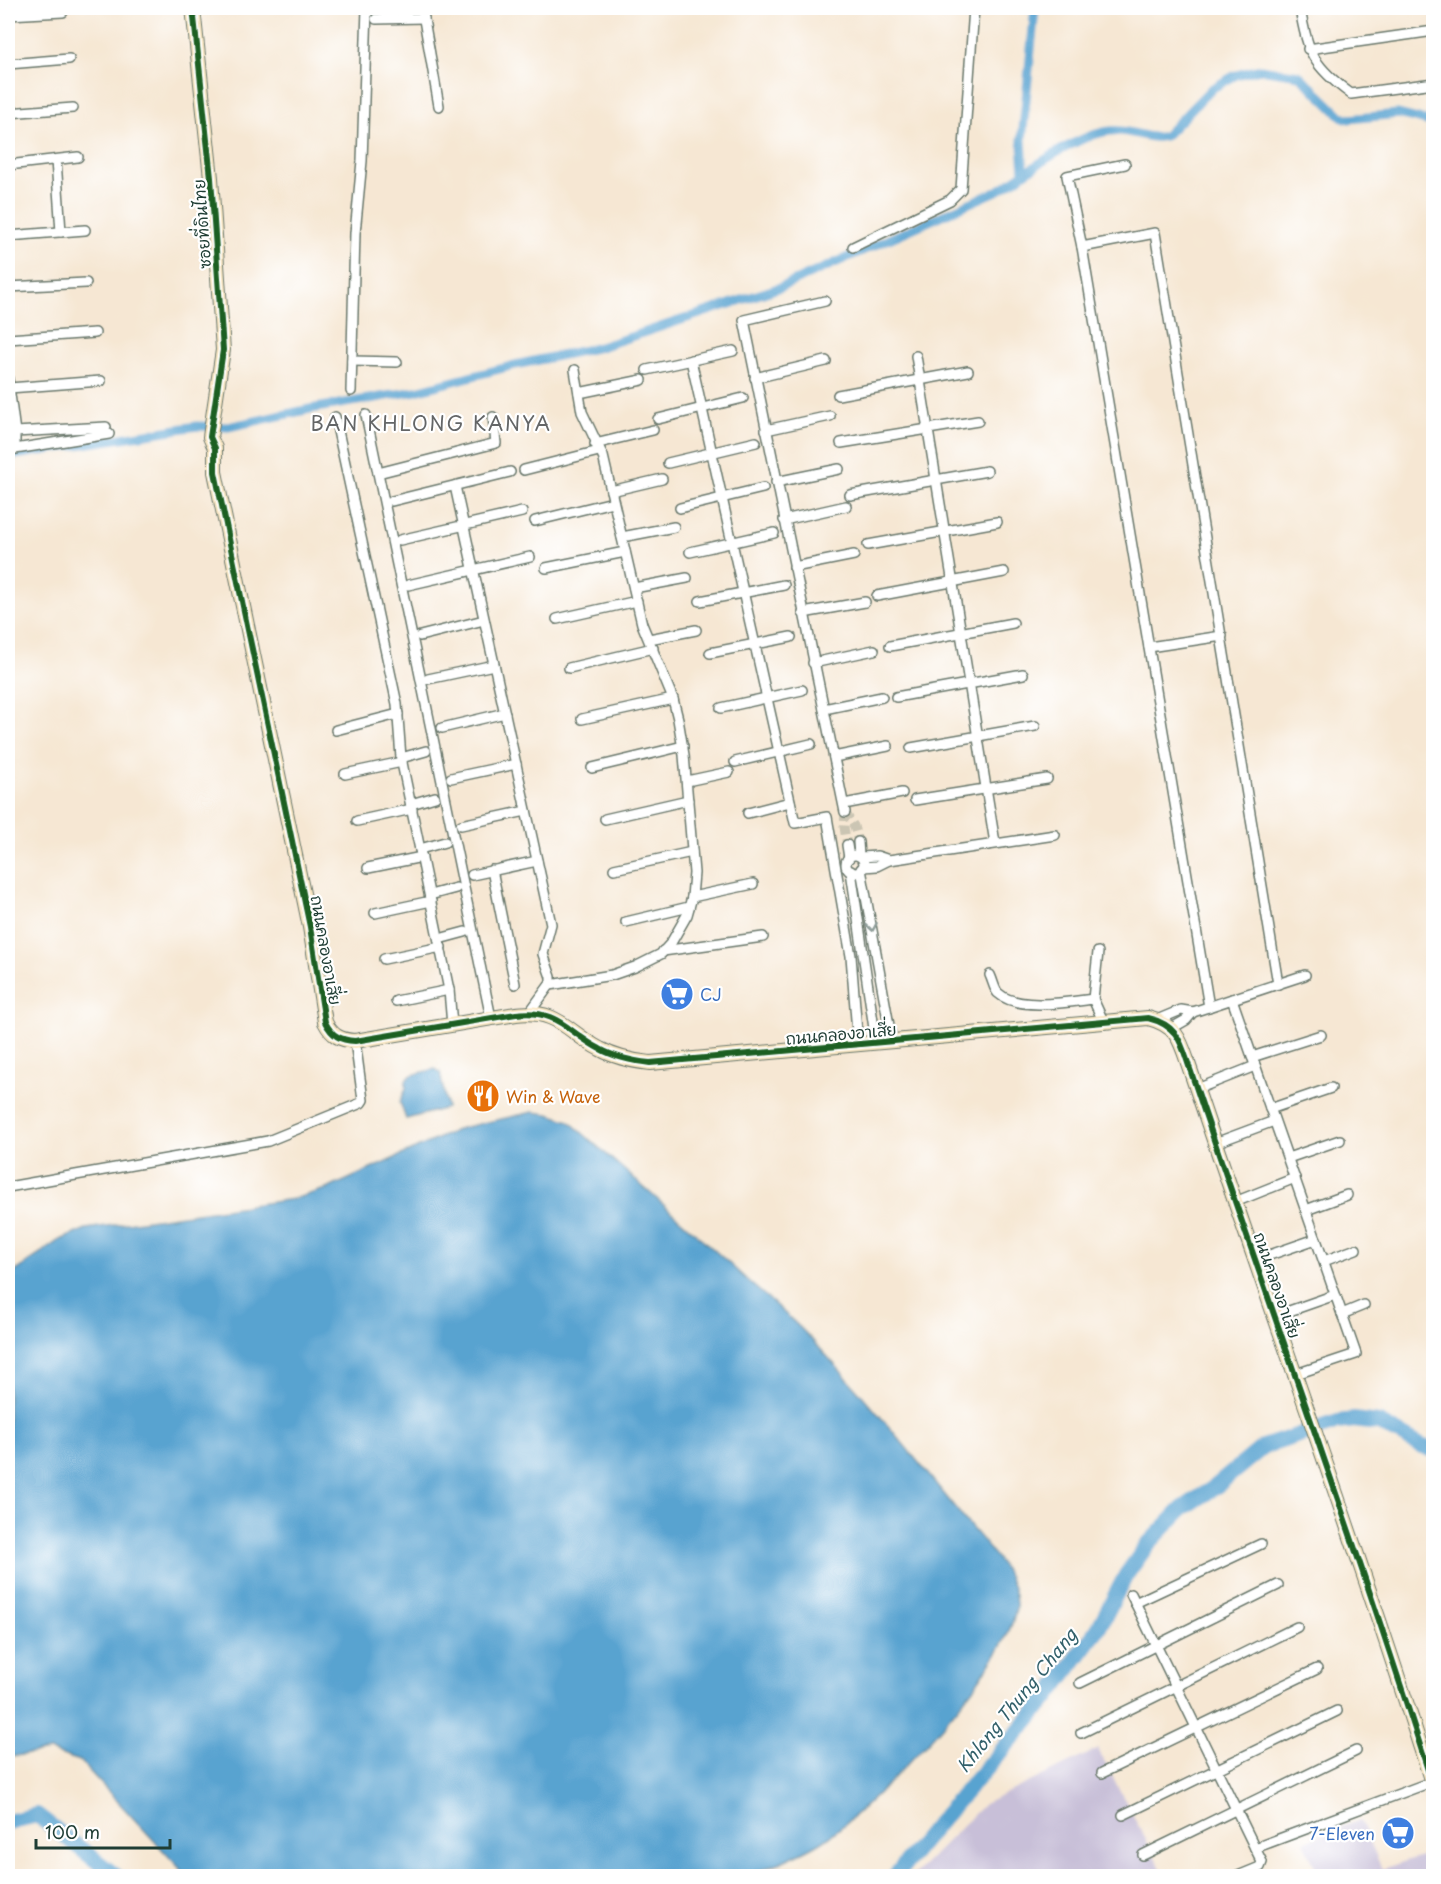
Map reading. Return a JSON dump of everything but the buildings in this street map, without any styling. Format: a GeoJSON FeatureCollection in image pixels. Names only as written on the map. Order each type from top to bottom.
{"type":"FeatureCollection","features":[{"type":"Feature","properties":{"kind":"street","name":"ซอยที่ดินไทย"},"geometry":{"type":"LineString","coordinates":[[194,8],[211,178],[223,350],[210,437]]}},
{"type":"Feature","properties":{"kind":"street"},"geometry":{"type":"LineString","coordinates":[[351,391],[355,233],[362,161],[367,8]]}},
{"type":"Feature","properties":{"kind":"street"},"geometry":{"type":"LineString","coordinates":[[422,8],[439,106]]}},
{"type":"Feature","properties":{"kind":"street"},"geometry":{"type":"LineString","coordinates":[[853,247],[950,200],[961,189],[974,8]]}},
{"type":"Feature","properties":{"kind":"street"},"geometry":{"type":"LineString","coordinates":[[1300,8],[1308,49],[1313,60],[1328,78],[1351,94],[1434,83]]}},
{"type":"Feature","properties":{"kind":"street"},"geometry":{"type":"LineString","coordinates":[[8,15],[63,12]]}},
{"type":"Feature","properties":{"kind":"street"},"geometry":{"type":"LineString","coordinates":[[376,19],[424,18]]}},
{"type":"Feature","properties":{"kind":"street"},"geometry":{"type":"LineString","coordinates":[[1308,49],[1434,31]]}},
{"type":"Feature","properties":{"kind":"street"},"geometry":{"type":"LineString","coordinates":[[8,63],[69,59]]}},
{"type":"Feature","properties":{"kind":"street"},"geometry":{"type":"LineString","coordinates":[[8,113],[73,108]]}},
{"type":"Feature","properties":{"kind":"street"},"geometry":{"type":"LineString","coordinates":[[8,165],[78,157]]}},
{"type":"Feature","properties":{"kind":"street"},"geometry":{"type":"LineString","coordinates":[[56,160],[61,232]]}},
{"type":"Feature","properties":{"kind":"street"},"geometry":{"type":"LineString","coordinates":[[1125,164],[1067,176],[1082,247],[1209,1007]]}},
{"type":"Feature","properties":{"kind":"street"},"geometry":{"type":"LineString","coordinates":[[8,236],[85,230]]}},
{"type":"Feature","properties":{"kind":"street"},"geometry":{"type":"LineString","coordinates":[[1082,247],[1155,232],[1278,984]]}},
{"type":"Feature","properties":{"kind":"street"},"geometry":{"type":"LineString","coordinates":[[8,287],[86,283]]}},
{"type":"Feature","properties":{"kind":"street"},"geometry":{"type":"LineString","coordinates":[[825,301],[744,320],[813,663],[845,808],[902,793]]}},
{"type":"Feature","properties":{"kind":"street"},"geometry":{"type":"LineString","coordinates":[[8,339],[95,333]]}},
{"type":"Feature","properties":{"kind":"street"},"geometry":{"type":"LineString","coordinates":[[647,370],[733,351]]}},
{"type":"Feature","properties":{"kind":"street"},"geometry":{"type":"LineString","coordinates":[[915,356],[996,843]]}},
{"type":"Feature","properties":{"kind":"street"},"geometry":{"type":"LineString","coordinates":[[691,360],[795,823],[827,817],[851,956],[858,1045]]}},
{"type":"Feature","properties":{"kind":"street"},"geometry":{"type":"LineString","coordinates":[[352,361],[397,362]]}},
{"type":"Feature","properties":{"kind":"street"},"geometry":{"type":"LineString","coordinates":[[755,378],[826,361]]}},
{"type":"Feature","properties":{"kind":"street"},"geometry":{"type":"LineString","coordinates":[[550,985],[612,975],[640,965],[663,951],[679,930],[690,902],[692,852],[687,781],[683,746],[673,699],[637,601],[611,491],[597,447],[582,412],[575,370]]}},
{"type":"Feature","properties":{"kind":"street"},"geometry":{"type":"LineString","coordinates":[[838,394],[968,371]]}},
{"type":"Feature","properties":{"kind":"street"},"geometry":{"type":"LineString","coordinates":[[579,393],[642,380]]}},
{"type":"Feature","properties":{"kind":"street"},"geometry":{"type":"LineString","coordinates":[[15,432],[108,430],[11,450],[15,432],[8,384],[101,381]]}},
{"type":"Feature","properties":{"kind":"street"},"geometry":{"type":"LineString","coordinates":[[658,419],[743,398]]}},
{"type":"Feature","properties":{"kind":"street"},"geometry":{"type":"LineString","coordinates":[[366,415],[491,1018]]}},
{"type":"Feature","properties":{"kind":"street"},"geometry":{"type":"LineString","coordinates":[[766,430],[830,416]]}},
{"type":"Feature","properties":{"kind":"street"},"geometry":{"type":"LineString","coordinates":[[335,417],[398,714],[401,760],[450,990],[452,1025]]}},
{"type":"Feature","properties":{"kind":"street"},"geometry":{"type":"LineString","coordinates":[[378,473],[496,443],[493,417]]}},
{"type":"Feature","properties":{"kind":"street"},"geometry":{"type":"LineString","coordinates":[[841,442],[978,421]]}},
{"type":"Feature","properties":{"kind":"street"},"geometry":{"type":"LineString","coordinates":[[524,471],[654,430]]}},
{"type":"Feature","properties":{"kind":"street","name":"ถนนคลองอาเสี่ย"},"geometry":{"type":"LineString","coordinates":[[210,437],[215,447],[215,472],[310,927],[325,1022],[334,1035],[355,1041],[530,1012],[552,1016],[598,1048],[614,1056],[639,1062],[858,1045],[1149,1018],[1172,1028],[1181,1043],[1275,1316],[1293,1375],[1430,1765],[1432,1786]]}},
{"type":"Feature","properties":{"kind":"street"},"geometry":{"type":"LineString","coordinates":[[668,463],[756,442]]}},
{"type":"Feature","properties":{"kind":"street"},"geometry":{"type":"LineString","coordinates":[[776,482],[839,469]]}},
{"type":"Feature","properties":{"kind":"street"},"geometry":{"type":"LineString","coordinates":[[850,495],[987,471]]}},
{"type":"Feature","properties":{"kind":"street"},"geometry":{"type":"LineString","coordinates":[[392,501],[510,472]]}},
{"type":"Feature","properties":{"kind":"street"},"geometry":{"type":"LineString","coordinates":[[611,491],[662,479]]}},
{"type":"Feature","properties":{"kind":"street"},"geometry":{"type":"LineString","coordinates":[[455,486],[551,924],[543,954],[551,977],[550,985],[530,1012]]}},
{"type":"Feature","properties":{"kind":"street"},"geometry":{"type":"LineString","coordinates":[[680,508],[763,488]]}},
{"type":"Feature","properties":{"kind":"street"},"geometry":{"type":"LineString","coordinates":[[535,521],[613,502]]}},
{"type":"Feature","properties":{"kind":"street"},"geometry":{"type":"LineString","coordinates":[[784,520],[846,506]]}},
{"type":"Feature","properties":{"kind":"street"},"geometry":{"type":"LineString","coordinates":[[400,540],[522,512]]}},
{"type":"Feature","properties":{"kind":"street"},"geometry":{"type":"LineString","coordinates":[[868,545],[997,522]]}},
{"type":"Feature","properties":{"kind":"street"},"geometry":{"type":"LineString","coordinates":[[622,537],[674,527]]}},
{"type":"Feature","properties":{"kind":"street"},"geometry":{"type":"LineString","coordinates":[[690,552],[774,532]]}},
{"type":"Feature","properties":{"kind":"street"},"geometry":{"type":"LineString","coordinates":[[546,568],[625,552]]}},
{"type":"Feature","properties":{"kind":"street"},"geometry":{"type":"LineString","coordinates":[[794,567],[854,555]]}},
{"type":"Feature","properties":{"kind":"street"},"geometry":{"type":"LineString","coordinates":[[408,585],[530,557]]}},
{"type":"Feature","properties":{"kind":"street"},"geometry":{"type":"LineString","coordinates":[[877,596],[1004,572]]}},
{"type":"Feature","properties":{"kind":"street"},"geometry":{"type":"LineString","coordinates":[[634,588],[687,578]]}},
{"type":"Feature","properties":{"kind":"street"},"geometry":{"type":"LineString","coordinates":[[700,601],[784,585]]}},
{"type":"Feature","properties":{"kind":"street"},"geometry":{"type":"LineString","coordinates":[[557,619],[637,601]]}},
{"type":"Feature","properties":{"kind":"street"},"geometry":{"type":"LineString","coordinates":[[803,613],[865,602]]}},
{"type":"Feature","properties":{"kind":"street"},"geometry":{"type":"LineString","coordinates":[[420,636],[484,620]]}},
{"type":"Feature","properties":{"kind":"street"},"geometry":{"type":"LineString","coordinates":[[890,646],[961,631],[1013,624]]}},
{"type":"Feature","properties":{"kind":"street"},"geometry":{"type":"LineString","coordinates":[[569,668],[696,630]]}},
{"type":"Feature","properties":{"kind":"street"},"geometry":{"type":"LineString","coordinates":[[1149,647],[1222,636]]}},
{"type":"Feature","properties":{"kind":"street"},"geometry":{"type":"LineString","coordinates":[[710,653],[791,637]]}},
{"type":"Feature","properties":{"kind":"street"},"geometry":{"type":"LineString","coordinates":[[813,663],[874,650]]}},
{"type":"Feature","properties":{"kind":"street"},"geometry":{"type":"LineString","coordinates":[[428,679],[494,665]]}},
{"type":"Feature","properties":{"kind":"street"},"geometry":{"type":"LineString","coordinates":[[896,697],[1023,674]]}},
{"type":"Feature","properties":{"kind":"street"},"geometry":{"type":"LineString","coordinates":[[721,708],[802,690]]}},
{"type":"Feature","properties":{"kind":"street"},"geometry":{"type":"LineString","coordinates":[[824,709],[882,698]]}},
{"type":"Feature","properties":{"kind":"street"},"geometry":{"type":"LineString","coordinates":[[582,719],[673,699]]}},
{"type":"Feature","properties":{"kind":"street"},"geometry":{"type":"LineString","coordinates":[[442,728],[505,713]]}},
{"type":"Feature","properties":{"kind":"street"},"geometry":{"type":"LineString","coordinates":[[336,730],[398,714]]}},
{"type":"Feature","properties":{"kind":"street"},"geometry":{"type":"LineString","coordinates":[[911,748],[1035,726]]}},
{"type":"Feature","properties":{"kind":"street"},"geometry":{"type":"LineString","coordinates":[[735,762],[811,744]]}},
{"type":"Feature","properties":{"kind":"street"},"geometry":{"type":"LineString","coordinates":[[592,768],[683,746]]}},
{"type":"Feature","properties":{"kind":"street"},"geometry":{"type":"LineString","coordinates":[[834,757],[888,746]]}},
{"type":"Feature","properties":{"kind":"street"},"geometry":{"type":"LineString","coordinates":[[345,774],[401,760],[426,751]]}},
{"type":"Feature","properties":{"kind":"street"},"geometry":{"type":"LineString","coordinates":[[451,778],[516,764]]}},
{"type":"Feature","properties":{"kind":"street"},"geometry":{"type":"LineString","coordinates":[[687,781],[729,772]]}},
{"type":"Feature","properties":{"kind":"street"},"geometry":{"type":"LineString","coordinates":[[915,800],[1047,778]]}},
{"type":"Feature","properties":{"kind":"street"},"geometry":{"type":"LineString","coordinates":[[357,821],[411,807],[435,797]]}},
{"type":"Feature","properties":{"kind":"street"},"geometry":{"type":"LineString","coordinates":[[605,819],[688,800]]}},
{"type":"Feature","properties":{"kind":"street"},"geometry":{"type":"LineString","coordinates":[[748,813],[790,802]]}},
{"type":"Feature","properties":{"kind":"street"},"geometry":{"type":"LineString","coordinates":[[461,825],[526,811]]}},
{"type":"Feature","properties":{"kind":"street"},"geometry":{"type":"LineString","coordinates":[[851,871],[861,862],[877,856],[889,860],[1055,835]]}},
{"type":"Feature","properties":{"kind":"street"},"geometry":{"type":"LineString","coordinates":[[368,868],[421,853],[445,842]]}},
{"type":"Feature","properties":{"kind":"street"},"geometry":{"type":"LineString","coordinates":[[858,842],[892,1042]]}},
{"type":"Feature","properties":{"kind":"street"},"geometry":{"type":"LineString","coordinates":[[847,845],[849,858],[846,864],[851,871],[876,1042]]}},
{"type":"Feature","properties":{"kind":"street"},"geometry":{"type":"LineString","coordinates":[[614,869],[692,852]]}},
{"type":"Feature","properties":{"kind":"street"},"geometry":{"type":"LineString","coordinates":[[849,858],[861,862]]}},
{"type":"Feature","properties":{"kind":"street"},"geometry":{"type":"LineString","coordinates":[[472,875],[537,861]]}},
{"type":"Feature","properties":{"kind":"street"},"geometry":{"type":"LineString","coordinates":[[492,870],[515,984]]}},
{"type":"Feature","properties":{"kind":"street"},"geometry":{"type":"LineString","coordinates":[[626,922],[753,884]]}},
{"type":"Feature","properties":{"kind":"street"},"geometry":{"type":"LineString","coordinates":[[375,913],[430,898],[456,888]]}},
{"type":"Feature","properties":{"kind":"street"},"geometry":{"type":"LineString","coordinates":[[384,959],[440,943],[465,932]]}},
{"type":"Feature","properties":{"kind":"street"},"geometry":{"type":"LineString","coordinates":[[663,951],[763,937]]}},
{"type":"Feature","properties":{"kind":"street"},"geometry":{"type":"LineString","coordinates":[[1098,952],[1093,999],[1104,1023]]}},
{"type":"Feature","properties":{"kind":"street"},"geometry":{"type":"LineString","coordinates":[[990,975],[997,992],[1010,1000],[1035,1004],[1093,999]]}},
{"type":"Feature","properties":{"kind":"street"},"geometry":{"type":"LineString","coordinates":[[1157,1020],[1181,1010],[1193,1012],[1305,975]]}},
{"type":"Feature","properties":{"kind":"street"},"geometry":{"type":"LineString","coordinates":[[396,1001],[450,990]]}},
{"type":"Feature","properties":{"kind":"street"},"geometry":{"type":"LineString","coordinates":[[1232,999],[1356,1354],[1293,1375]]}},
{"type":"Feature","properties":{"kind":"street"},"geometry":{"type":"LineString","coordinates":[[1172,1028],[1186,1020],[1193,1012]]}},
{"type":"Feature","properties":{"kind":"street"},"geometry":{"type":"LineString","coordinates":[[1197,1089],[1254,1062],[1322,1035]]}},
{"type":"Feature","properties":{"kind":"street"},"geometry":{"type":"LineString","coordinates":[[8,1187],[268,1141],[292,1133],[363,1100],[355,1041]]}},
{"type":"Feature","properties":{"kind":"street"},"geometry":{"type":"LineString","coordinates":[[1270,1109],[1331,1088]]}},
{"type":"Feature","properties":{"kind":"street"},"geometry":{"type":"LineString","coordinates":[[1215,1143],[1275,1120]]}},
{"type":"Feature","properties":{"kind":"street"},"geometry":{"type":"LineString","coordinates":[[1288,1158],[1340,1140]]}},
{"type":"Feature","properties":{"kind":"street"},"geometry":{"type":"LineString","coordinates":[[1235,1202],[1295,1178]]}},
{"type":"Feature","properties":{"kind":"street"},"geometry":{"type":"LineString","coordinates":[[1306,1210],[1347,1195]]}},
{"type":"Feature","properties":{"kind":"street"},"geometry":{"type":"LineString","coordinates":[[1255,1260],[1316,1239]]}},
{"type":"Feature","properties":{"kind":"street"},"geometry":{"type":"LineString","coordinates":[[1324,1261],[1356,1249]]}},
{"type":"Feature","properties":{"kind":"street"},"geometry":{"type":"LineString","coordinates":[[1275,1316],[1335,1295]]}},
{"type":"Feature","properties":{"kind":"street"},"geometry":{"type":"LineString","coordinates":[[1342,1314],[1364,1305]]}},
{"type":"Feature","properties":{"kind":"street"},"geometry":{"type":"LineString","coordinates":[[1238,1876],[1260,1867],[1262,1862],[1133,1599],[1261,1544]]}},
{"type":"Feature","properties":{"kind":"street"},"geometry":{"type":"LineString","coordinates":[[1080,1683],[1278,1585]]}},
{"type":"Feature","properties":{"kind":"street"},"geometry":{"type":"LineString","coordinates":[[1081,1733],[1298,1627]]}},
{"type":"Feature","properties":{"kind":"street"},"geometry":{"type":"LineString","coordinates":[[1102,1773],[1317,1669]]}},
{"type":"Feature","properties":{"kind":"street"},"geometry":{"type":"LineString","coordinates":[[1124,1815],[1337,1712]]}},
{"type":"Feature","properties":{"kind":"street"},"geometry":{"type":"LineString","coordinates":[[1143,1855],[1356,1751]]}},
{"type":"Feature","properties":{"kind":"street"},"geometry":{"type":"LineString","coordinates":[[1255,1848],[1432,1786]]}},
{"type":"Feature","properties":{"kind":"shaded area"},"geometry":{"type":"Polygon","coordinates":[[[1098,1749],[1165,1876],[913,1876],[984,1804],[1098,1749]]]}},
{"type":"Feature","properties":{"kind":"shaded area"},"geometry":{"type":"Polygon","coordinates":[[[1360,1819],[1382,1869],[1433,1852],[1433,1876],[1319,1876],[1304,1842],[1360,1819]]]}},
{"type":"Feature","properties":{"kind":"water"},"geometry":{"type":"Polygon","coordinates":[[[435,1069],[440,1072],[447,1108],[406,1119],[400,1102],[406,1089],[406,1080],[412,1075],[435,1069]]]}},
{"type":"Feature","properties":{"kind":"water"},"geometry":{"type":"Polygon","coordinates":[[[533,1112],[549,1114],[569,1121],[789,1317],[832,1362],[907,1449],[1003,1568],[1010,1580],[1016,1604],[1010,1629],[993,1660],[967,1696],[904,1768],[871,1800],[821,1842],[749,1875],[187,1876],[80,1761],[50,1751],[8,1757],[8,1277],[58,1241],[86,1229],[293,1199],[329,1188],[461,1128],[533,1112]]]}},
{"type":"Feature","properties":{"kind":"waterway"},"geometry":{"type":"LineString","coordinates":[[1024,172],[1022,140],[1035,8]]}},
{"type":"Feature","properties":{"kind":"waterway"},"geometry":{"type":"LineString","coordinates":[[8,456],[197,426],[228,427],[310,409],[416,391],[515,365],[600,347],[781,287],[999,190],[1052,155],[1082,139],[1110,131],[1124,131],[1151,137],[1165,136],[1211,89],[1236,75],[1260,69],[1299,75],[1341,116],[1349,119],[1398,114],[1434,123]]}},
{"type":"Feature","properties":{"kind":"waterway","name":"Khlong Thung Chang"},"geometry":{"type":"LineString","coordinates":[[895,1876],[1045,1701],[1098,1629],[1126,1575],[1148,1544],[1182,1509],[1215,1487],[1263,1447],[1338,1422],[1354,1420],[1379,1423],[1423,1447],[1434,1450]]}},
{"type":"Feature","properties":{"kind":"waterway","name":"Khlong Thung Chang"},"geometry":{"type":"LineString","coordinates":[[8,1822],[37,1815],[116,1876]]}},
{"type":"Feature","properties":{"kind":"tunnel"},"geometry":{"type":"LineString","coordinates":[[845,812],[844,827],[847,845]]}},
{"type":"Feature","properties":{"kind":"tunnel"},"geometry":{"type":"LineString","coordinates":[[845,812],[854,826],[858,842]]}},
{"type":"Feature","properties":{"kind":"cycle path"},"geometry":{"type":"LineString","coordinates":[[193,8],[211,178],[223,350],[210,437],[215,448],[215,472],[310,927],[325,1022],[328,1027],[337,1036],[355,1041],[531,1013],[553,1018],[612,1055],[650,1063],[1148,1018],[1167,1026],[1178,1038],[1185,1053],[1434,1789]]}},
{"type":"Feature","properties":{"kind":"place","name":"CJ"},"geometry":{"type":"Point","coordinates":[677,994]}},
{"type":"Feature","properties":{"kind":"place","name":"Win & Wave"},"geometry":{"type":"Point","coordinates":[483,1096]}},
{"type":"Feature","properties":{"kind":"place","name":"7-Eleven"},"geometry":{"type":"Point","coordinates":[1398,1833]}},
{"type":"Feature","properties":{"kind":"district","name":"BAN KHLONG KANYA"},"geometry":{"type":"Point","coordinates":[431,423]}}]}
